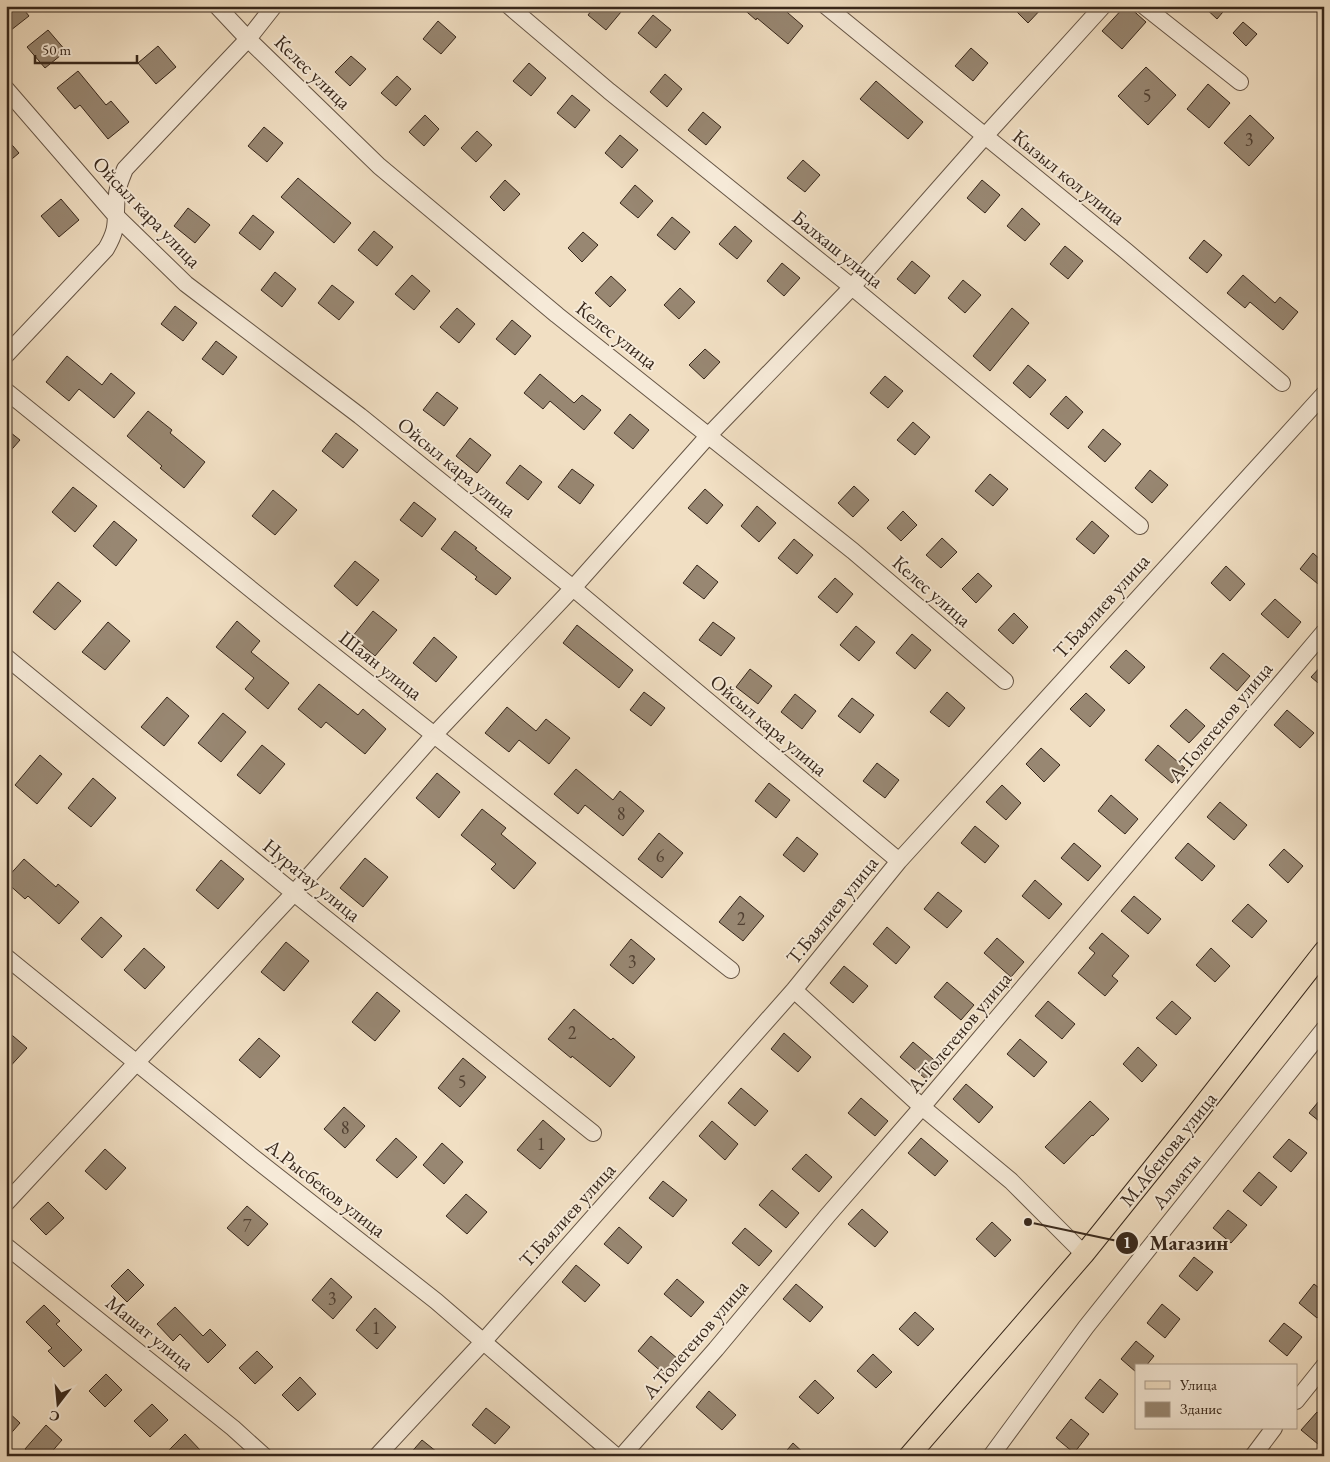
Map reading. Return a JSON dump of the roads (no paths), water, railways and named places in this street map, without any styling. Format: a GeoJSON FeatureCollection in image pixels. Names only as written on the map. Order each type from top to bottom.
{"type":"FeatureCollection","features":[{"type":"Feature","properties":{"kind":"main road","name":"М.Абенова улица"},"geometry":{"type":"LineString","coordinates":[[909,1456],[1084,1254],[1324,951]]}},
{"type":"Feature","properties":{"kind":"street","name":"Келес улица"},"geometry":{"type":"LineString","coordinates":[[217,6],[379,166],[557,315],[853,550],[1005,681]]}},
{"type":"Feature","properties":{"kind":"street"},"geometry":{"type":"LineString","coordinates":[[6,355],[106,249],[115,234],[117,194],[125,169],[248,38],[274,6]]}},
{"type":"Feature","properties":{"kind":"street","name":"Балхаш улица"},"geometry":{"type":"LineString","coordinates":[[509,6],[609,91],[852,287],[1140,526]]}},
{"type":"Feature","properties":{"kind":"street","name":"Кызыл кол улица"},"geometry":{"type":"LineString","coordinates":[[826,6],[1282,383]]}},
{"type":"Feature","properties":{"kind":"street"},"geometry":{"type":"LineString","coordinates":[[6,1203],[294,893],[434,735],[573,588],[709,435],[852,287],[985,136],[1104,6]]}},
{"type":"Feature","properties":{"kind":"street"},"geometry":{"type":"LineString","coordinates":[[1144,6],[1240,82]]}},
{"type":"Feature","properties":{"kind":"street","name":"Ойсыл кара улица"},"geometry":{"type":"LineString","coordinates":[[6,89],[117,217],[186,284],[360,416],[573,588],[899,861]]}},
{"type":"Feature","properties":{"kind":"street","name":"Шаян улица"},"geometry":{"type":"LineString","coordinates":[[6,391],[284,616],[731,970]]}},
{"type":"Feature","properties":{"kind":"street","name":"Т.Баялиев улица"},"geometry":{"type":"LineString","coordinates":[[377,1456],[483,1342],[794,990],[899,861],[1324,394]]}},
{"type":"Feature","properties":{"kind":"street","name":"А.Толегенов улица"},"geometry":{"type":"LineString","coordinates":[[622,1456],[716,1348],[828,1214],[922,1107],[1324,632]]}},
{"type":"Feature","properties":{"kind":"street","name":"Нуратау улица"},"geometry":{"type":"LineString","coordinates":[[6,656],[294,893],[594,1133]]}},
{"type":"Feature","properties":{"kind":"street","name":"А.Рысбеков улица"},"geometry":{"type":"LineString","coordinates":[[6,957],[254,1158],[436,1301],[616,1456]]}},
{"type":"Feature","properties":{"kind":"street"},"geometry":{"type":"LineString","coordinates":[[794,990],[922,1107],[1011,1181],[1084,1254]]}},
{"type":"Feature","properties":{"kind":"street","name":"Алматы"},"geometry":{"type":"LineString","coordinates":[[991,1456],[1086,1327],[1324,1030]]}},
{"type":"Feature","properties":{"kind":"street","name":"Машат улица"},"geometry":{"type":"LineString","coordinates":[[6,1246],[166,1374],[264,1456]]}},
{"type":"Feature","properties":{"kind":"street"},"geometry":{"type":"LineString","coordinates":[[1298,1398],[1324,1366]]}},
{"type":"Feature","properties":{"kind":"street"},"geometry":{"type":"LineString","coordinates":[[1253,1456],[1272,1430]]}},
{"type":"Feature","properties":{"kind":"place","name":"Магазин"},"geometry":{"type":"Point","coordinates":[1028,1222]}}]}
